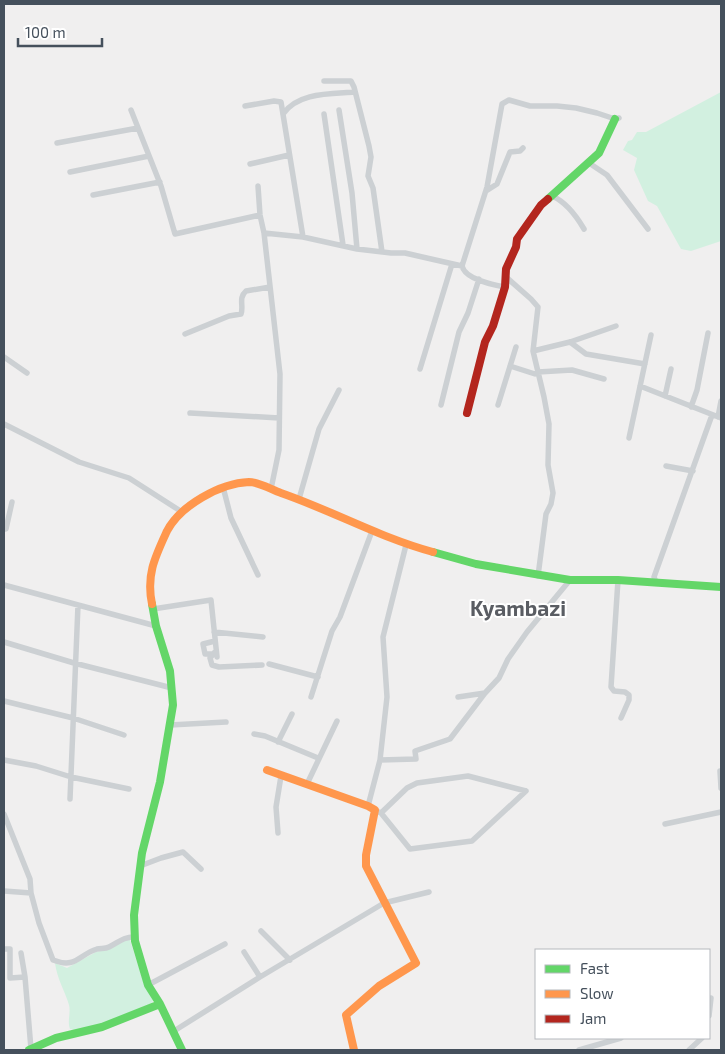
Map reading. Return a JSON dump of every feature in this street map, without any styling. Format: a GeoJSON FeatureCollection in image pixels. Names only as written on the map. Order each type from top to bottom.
{"type":"FeatureCollection","features":[{"type":"Feature","properties":{"kind":"street"},"geometry":{"type":"LineString","coordinates":[[324,80],[350,81],[355,92],[371,156],[368,176],[373,188],[382,252]]}},
{"type":"Feature","properties":{"kind":"street"},"geometry":{"type":"LineString","coordinates":[[283,114],[288,107],[310,96],[355,92]]}},
{"type":"Feature","properties":{"kind":"street"},"geometry":{"type":"LineString","coordinates":[[467,413],[485,342],[493,326],[505,287],[506,270],[516,247],[517,239],[541,205],[599,153],[617,118],[576,108],[557,106],[534,107],[509,100],[504,101],[502,104],[486,191],[462,266],[466,274],[492,285],[505,287]]}},
{"type":"Feature","properties":{"kind":"street"},"geometry":{"type":"LineString","coordinates":[[245,106],[274,101],[281,102],[303,237]]}},
{"type":"Feature","properties":{"kind":"street"},"geometry":{"type":"LineString","coordinates":[[131,110],[160,182],[175,234],[260,215]]}},
{"type":"Feature","properties":{"kind":"street"},"geometry":{"type":"LineString","coordinates":[[339,110],[352,193],[357,248]]}},
{"type":"Feature","properties":{"kind":"street"},"geometry":{"type":"LineString","coordinates":[[324,114],[343,245]]}},
{"type":"Feature","properties":{"kind":"street"},"geometry":{"type":"LineString","coordinates":[[57,143],[138,128]]}},
{"type":"Feature","properties":{"kind":"street"},"geometry":{"type":"LineString","coordinates":[[486,191],[496,184],[510,152],[520,151],[523,148]]}},
{"type":"Feature","properties":{"kind":"street"},"geometry":{"type":"LineString","coordinates":[[250,164],[289,155]]}},
{"type":"Feature","properties":{"kind":"street"},"geometry":{"type":"LineString","coordinates":[[70,172],[149,156]]}},
{"type":"Feature","properties":{"kind":"street"},"geometry":{"type":"LineString","coordinates":[[589,163],[606,175],[648,228]]}},
{"type":"Feature","properties":{"kind":"street"},"geometry":{"type":"LineString","coordinates":[[93,195],[160,182]]}},
{"type":"Feature","properties":{"kind":"street"},"geometry":{"type":"LineString","coordinates":[[258,186],[280,374],[279,450],[271,489]]}},
{"type":"Feature","properties":{"kind":"street"},"geometry":{"type":"LineString","coordinates":[[552,196],[563,203],[579,220],[584,229]]}},
{"type":"Feature","properties":{"kind":"street"},"geometry":{"type":"LineString","coordinates":[[264,233],[303,237],[382,252],[405,253],[462,266]]}},
{"type":"Feature","properties":{"kind":"street"},"geometry":{"type":"LineString","coordinates":[[420,369],[452,264]]}},
{"type":"Feature","properties":{"kind":"street"},"geometry":{"type":"LineString","coordinates":[[506,277],[531,299],[538,308],[533,351],[549,424],[548,465],[553,493],[551,504],[546,514],[538,576]]}},
{"type":"Feature","properties":{"kind":"street"},"geometry":{"type":"LineString","coordinates":[[441,405],[459,332],[468,313],[479,279]]}},
{"type":"Feature","properties":{"kind":"street"},"geometry":{"type":"LineString","coordinates":[[185,334],[229,316],[241,314],[243,312],[242,297],[246,291],[270,287]]}},
{"type":"Feature","properties":{"kind":"street"},"geometry":{"type":"LineString","coordinates":[[533,351],[570,342],[616,326]]}},
{"type":"Feature","properties":{"kind":"street"},"geometry":{"type":"LineString","coordinates":[[691,407],[697,390],[708,333]]}},
{"type":"Feature","properties":{"kind":"street"},"geometry":{"type":"LineString","coordinates":[[629,438],[651,335]]}},
{"type":"Feature","properties":{"kind":"street"},"geometry":{"type":"LineString","coordinates":[[570,342],[586,354],[644,364]]}},
{"type":"Feature","properties":{"kind":"street"},"geometry":{"type":"LineString","coordinates":[[498,405],[516,347]]}},
{"type":"Feature","properties":{"kind":"street"},"geometry":{"type":"LineString","coordinates":[[4,357],[26,372]]}},
{"type":"Feature","properties":{"kind":"street"},"geometry":{"type":"LineString","coordinates":[[510,366],[535,374],[538,372],[572,370],[604,379]]}},
{"type":"Feature","properties":{"kind":"street"},"geometry":{"type":"LineString","coordinates":[[664,396],[671,369]]}},
{"type":"Feature","properties":{"kind":"street"},"geometry":{"type":"LineString","coordinates":[[640,386],[720,418],[721,402]]}},
{"type":"Feature","properties":{"kind":"street"},"geometry":{"type":"LineString","coordinates":[[299,499],[319,429],[340,390]]}},
{"type":"Feature","properties":{"kind":"street"},"geometry":{"type":"LineString","coordinates":[[190,413],[279,418]]}},
{"type":"Feature","properties":{"kind":"street"},"geometry":{"type":"LineString","coordinates":[[656,582],[654,577],[712,415]]}},
{"type":"Feature","properties":{"kind":"street"},"geometry":{"type":"LineString","coordinates":[[4,424],[79,462],[128,478],[182,512]]}},
{"type":"Feature","properties":{"kind":"street"},"geometry":{"type":"LineString","coordinates":[[666,466],[692,471]]}},
{"type":"Feature","properties":{"kind":"street"},"geometry":{"type":"LineString","coordinates":[[182,1050],[160,1004],[148,985],[137,954],[134,936],[134,906],[140,866],[160,782],[172,705],[172,688],[168,664],[156,626],[150,588],[153,561],[172,522],[182,512],[196,501],[223,487],[250,482],[299,499],[406,545],[476,564],[570,580],[618,580],[721,587]]}},
{"type":"Feature","properties":{"kind":"street"},"geometry":{"type":"LineString","coordinates":[[223,487],[231,518],[258,575]]}},
{"type":"Feature","properties":{"kind":"street"},"geometry":{"type":"LineString","coordinates":[[4,529],[6,529],[12,502]]}},
{"type":"Feature","properties":{"kind":"street"},"geometry":{"type":"LineString","coordinates":[[311,697],[332,631],[340,617],[372,531]]}},
{"type":"Feature","properties":{"kind":"street"},"geometry":{"type":"LineString","coordinates":[[354,1050],[346,1015],[379,986],[416,962],[384,904],[366,866],[366,855],[375,809],[387,698],[383,637],[406,545]]}},
{"type":"Feature","properties":{"kind":"street"},"geometry":{"type":"LineString","coordinates":[[380,760],[416,759],[415,751],[450,739],[485,693],[499,678],[508,659],[527,632],[570,580]]}},
{"type":"Feature","properties":{"kind":"street"},"geometry":{"type":"LineString","coordinates":[[618,580],[611,687],[614,691],[625,692],[629,695],[629,700],[620,718]]}},
{"type":"Feature","properties":{"kind":"street"},"geometry":{"type":"LineString","coordinates":[[4,585],[156,626]]}},
{"type":"Feature","properties":{"kind":"street"},"geometry":{"type":"LineString","coordinates":[[153,609],[211,600],[217,654]]}},
{"type":"Feature","properties":{"kind":"street"},"geometry":{"type":"LineString","coordinates":[[70,800],[74,663],[78,606]]}},
{"type":"Feature","properties":{"kind":"street"},"geometry":{"type":"LineString","coordinates":[[214,632],[263,637]]}},
{"type":"Feature","properties":{"kind":"street"},"geometry":{"type":"LineString","coordinates":[[215,641],[203,644],[205,654],[217,654]]}},
{"type":"Feature","properties":{"kind":"street"},"geometry":{"type":"LineString","coordinates":[[4,642],[74,663],[172,688]]}},
{"type":"Feature","properties":{"kind":"street"},"geometry":{"type":"LineString","coordinates":[[217,654],[210,658],[212,665],[218,667],[262,665]]}},
{"type":"Feature","properties":{"kind":"street"},"geometry":{"type":"LineString","coordinates":[[269,664],[318,677]]}},
{"type":"Feature","properties":{"kind":"street"},"geometry":{"type":"LineString","coordinates":[[458,697],[485,693]]}},
{"type":"Feature","properties":{"kind":"street"},"geometry":{"type":"LineString","coordinates":[[4,700],[73,718],[124,735]]}},
{"type":"Feature","properties":{"kind":"street"},"geometry":{"type":"LineString","coordinates":[[278,742],[292,714]]}},
{"type":"Feature","properties":{"kind":"street"},"geometry":{"type":"LineString","coordinates":[[307,784],[337,721]]}},
{"type":"Feature","properties":{"kind":"street"},"geometry":{"type":"LineString","coordinates":[[170,724],[226,722]]}},
{"type":"Feature","properties":{"kind":"street"},"geometry":{"type":"LineString","coordinates":[[254,734],[318,758]]}},
{"type":"Feature","properties":{"kind":"street"},"geometry":{"type":"LineString","coordinates":[[4,760],[129,789]]}},
{"type":"Feature","properties":{"kind":"street"},"geometry":{"type":"LineString","coordinates":[[267,770],[375,809],[410,849],[472,841],[526,791],[468,776],[417,783],[375,809]]}},
{"type":"Feature","properties":{"kind":"street"},"geometry":{"type":"LineString","coordinates":[[720,772],[721,788]]}},
{"type":"Feature","properties":{"kind":"street"},"geometry":{"type":"LineString","coordinates":[[278,834],[276,806],[281,776]]}},
{"type":"Feature","properties":{"kind":"street"},"geometry":{"type":"LineString","coordinates":[[664,824],[721,812]]}},
{"type":"Feature","properties":{"kind":"street"},"geometry":{"type":"LineString","coordinates":[[4,817],[30,879],[31,893],[39,923],[53,960],[62,964],[71,963],[97,949],[134,936]]}},
{"type":"Feature","properties":{"kind":"street"},"geometry":{"type":"LineString","coordinates":[[140,866],[183,852],[201,869]]}},
{"type":"Feature","properties":{"kind":"street"},"geometry":{"type":"LineString","coordinates":[[4,891],[31,893]]}},
{"type":"Feature","properties":{"kind":"street"},"geometry":{"type":"LineString","coordinates":[[174,1031],[260,977],[384,904],[429,892]]}},
{"type":"Feature","properties":{"kind":"street"},"geometry":{"type":"LineString","coordinates":[[261,931],[290,960]]}},
{"type":"Feature","properties":{"kind":"street"},"geometry":{"type":"LineString","coordinates":[[148,985],[224,944]]}},
{"type":"Feature","properties":{"kind":"street"},"geometry":{"type":"LineString","coordinates":[[4,949],[10,949],[10,978],[25,977]]}},
{"type":"Feature","properties":{"kind":"street"},"geometry":{"type":"LineString","coordinates":[[244,952],[260,977]]}},
{"type":"Feature","properties":{"kind":"street"},"geometry":{"type":"LineString","coordinates":[[21,953],[25,977],[30,1050],[43,1042],[64,1035],[102,1027],[160,1004]]}},
{"type":"Feature","properties":{"kind":"street"},"geometry":{"type":"LineString","coordinates":[[710,1007],[711,998]]}},
{"type":"Feature","properties":{"kind":"street"},"geometry":{"type":"LineString","coordinates":[[579,1050],[618,1039]]}},
{"type":"Feature","properties":{"kind":"street"},"geometry":{"type":"LineString","coordinates":[[689,1050],[701,1039]]}},
{"type":"Feature","properties":{"kind":"green space"},"geometry":{"type":"Polygon","coordinates":[[[721,92],[721,241],[691,251],[681,249],[657,206],[648,201],[634,170],[637,158],[623,150],[628,141],[632,140],[637,132],[646,132],[721,92]]]}},
{"type":"Feature","properties":{"kind":"green space"},"geometry":{"type":"Polygon","coordinates":[[[126,939],[130,940],[144,984],[153,1000],[152,1003],[103,1024],[74,1030],[70,1029],[69,1005],[57,974],[55,963],[67,968],[96,952],[112,948],[126,939]]]}},
{"type":"Feature","properties":{"kind":"traffic: fast"},"geometry":{"type":"LineString","coordinates":[[548,199],[599,153],[615,119]]}},
{"type":"Feature","properties":{"kind":"traffic: fast"},"geometry":{"type":"LineString","coordinates":[[433,552],[476,564],[570,580],[618,580],[721,587]]}},
{"type":"Feature","properties":{"kind":"traffic: fast"},"geometry":{"type":"LineString","coordinates":[[152,604],[156,626],[170,671],[173,705],[160,782],[142,853],[134,915],[135,941],[148,985],[160,1004],[182,1050]]}},
{"type":"Feature","properties":{"kind":"traffic: fast"},"geometry":{"type":"LineString","coordinates":[[29,1050],[56,1038],[102,1027],[160,1004]]}},
{"type":"Feature","properties":{"kind":"traffic: slow"},"geometry":{"type":"LineString","coordinates":[[152,604],[150,584],[155,558],[173,522],[181,513],[202,497],[238,483],[253,482],[376,532],[433,552]]}},
{"type":"Feature","properties":{"kind":"traffic: slow"},"geometry":{"type":"LineString","coordinates":[[267,770],[375,810],[366,855],[366,866],[416,963],[379,986],[346,1015],[354,1050]]}},
{"type":"Feature","properties":{"kind":"traffic: jam"},"geometry":{"type":"LineString","coordinates":[[467,413],[485,342],[493,326],[505,287],[506,269],[516,247],[517,239],[541,205],[548,199]]}},
{"type":"Feature","properties":{"kind":"district","name":"Kyambazi"},"geometry":{"type":"Point","coordinates":[518,609]}}]}
